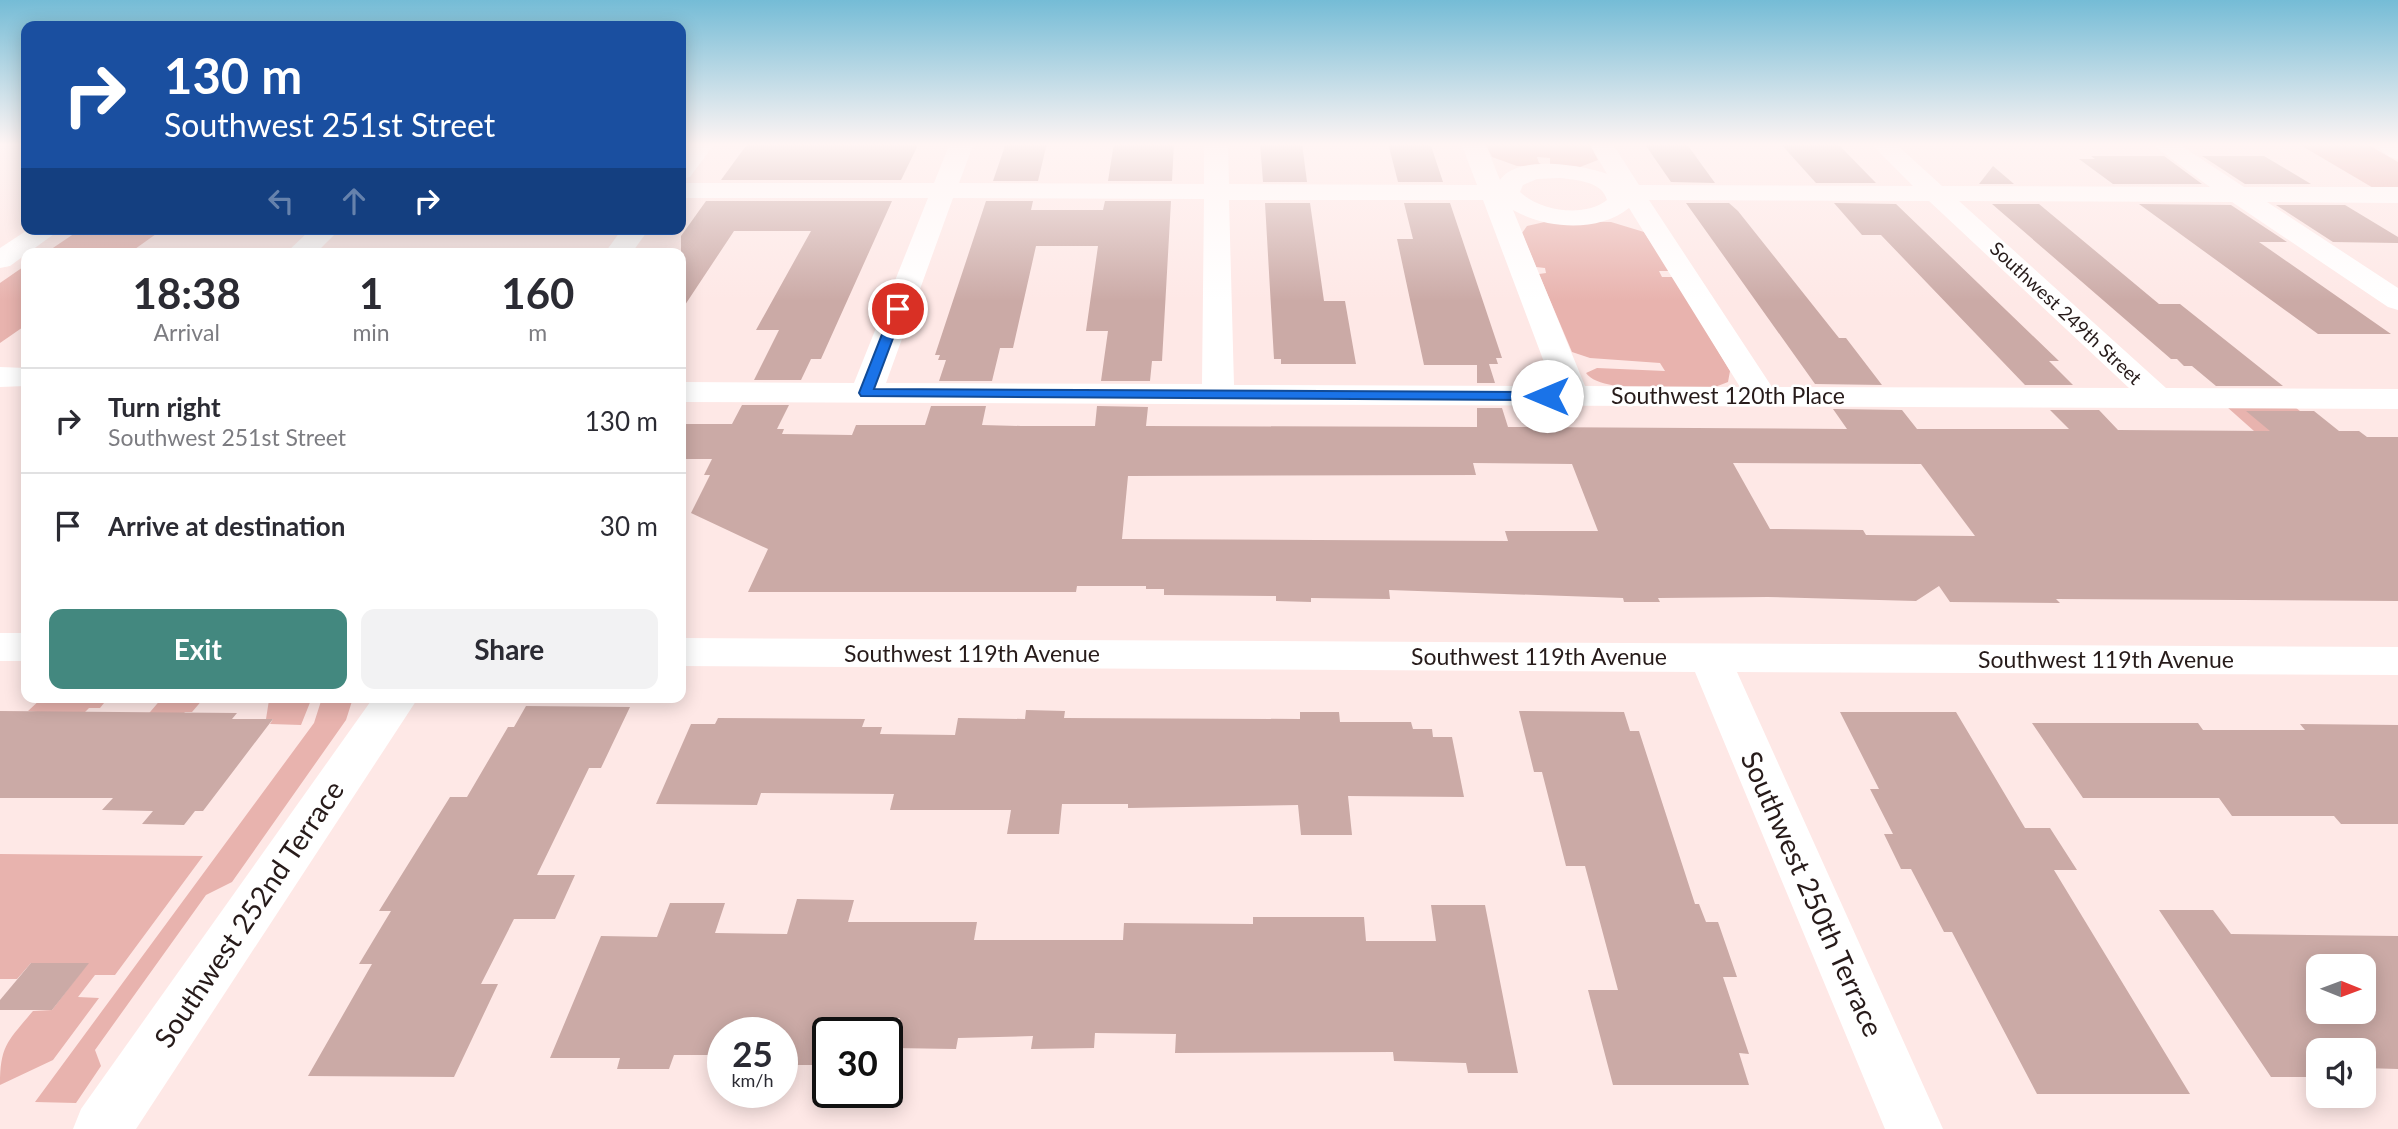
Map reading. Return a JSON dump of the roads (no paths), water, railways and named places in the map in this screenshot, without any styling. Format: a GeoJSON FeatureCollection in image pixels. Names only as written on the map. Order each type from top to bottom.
{"type":"FeatureCollection","features":[{"type":"Feature","properties":{"kind":"street"},"geometry":{"type":"LineString","coordinates":[[866,393],[942,196]]}},
{"type":"Feature","properties":{"kind":"street"},"geometry":{"type":"LineString","coordinates":[[1216,196],[1218,394]]}},
{"type":"Feature","properties":{"kind":"street"},"geometry":{"type":"LineString","coordinates":[[1501,196],[1573,396]]}},
{"type":"Feature","properties":{"kind":"street"},"geometry":{"type":"LineString","coordinates":[[1505,196],[1524,207],[1570,217],[1611,210],[1623,196]]}},
{"type":"Feature","properties":{"kind":"street"},"geometry":{"type":"LineString","coordinates":[[1627,196],[1763,397]]}},
{"type":"Feature","properties":{"kind":"street","name":"Southwest 249th Street"},"geometry":{"type":"LineString","coordinates":[[1939,196],[2158,398]]}},
{"type":"Feature","properties":{"kind":"street"},"geometry":{"type":"LineString","coordinates":[[2240,196],[2398,301]]}},
{"type":"Feature","properties":{"kind":"street"},"geometry":{"type":"LineString","coordinates":[[0,260],[39,235]]}},
{"type":"Feature","properties":{"kind":"street"},"geometry":{"type":"LineString","coordinates":[[305,248],[320,235]]}},
{"type":"Feature","properties":{"kind":"street"},"geometry":{"type":"LineString","coordinates":[[0,377],[21,377]]}},
{"type":"Feature","properties":{"kind":"street","name":"Southwest 120th Place"},"geometry":{"type":"LineString","coordinates":[[686,392],[2398,399]]}},
{"type":"Feature","properties":{"kind":"street"},"geometry":{"type":"LineString","coordinates":[[0,646],[21,647]]}},
{"type":"Feature","properties":{"kind":"street","name":"Southwest 119th Avenue"},"geometry":{"type":"LineString","coordinates":[[686,652],[2398,661]]}},
{"type":"Feature","properties":{"kind":"street","name":"Southwest 250th Terrace"},"geometry":{"type":"LineString","coordinates":[[1710,658],[1914,1129]]}},
{"type":"Feature","properties":{"kind":"street","name":"Southwest 252nd Terrace"},"geometry":{"type":"LineString","coordinates":[[102,1129],[393,703]]}}]}
